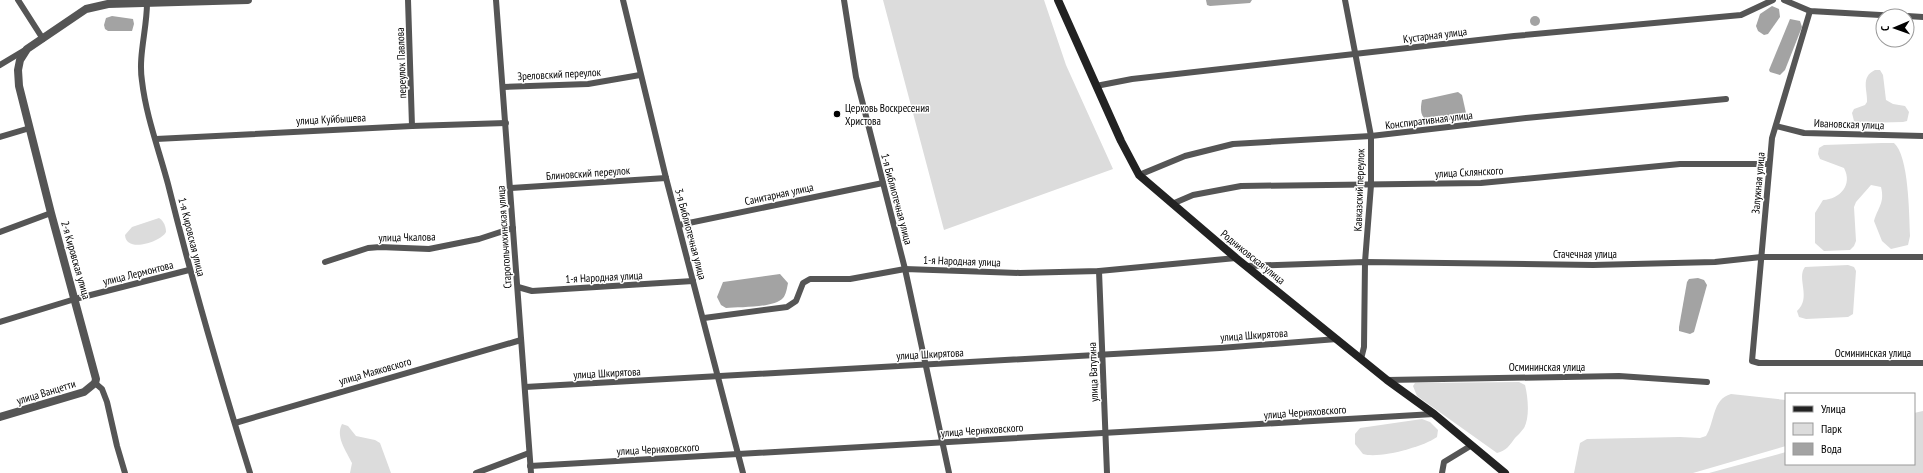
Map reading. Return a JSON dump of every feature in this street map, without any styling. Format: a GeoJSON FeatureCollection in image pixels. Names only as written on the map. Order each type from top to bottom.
{"type":"FeatureCollection","features":[{"type":"Feature","properties":{"kind":"main road","name":"Родниковская улица"},"geometry":{"type":"LineString","coordinates":[[1058,0],[1121,141],[1139,175],[1236,258],[1387,380],[1434,414],[1505,473]]}},
{"type":"Feature","properties":{"kind":"street"},"geometry":{"type":"LineString","coordinates":[[18,0],[43,39]]}},
{"type":"Feature","properties":{"kind":"street"},"geometry":{"type":"LineString","coordinates":[[0,65],[43,39],[86,9],[107,2],[147,3],[248,0]]}},
{"type":"Feature","properties":{"kind":"street","name":"переулок Павлова"},"geometry":{"type":"LineString","coordinates":[[408,0],[412,126]]}},
{"type":"Feature","properties":{"kind":"street","name":"Старогольчихинская улица"},"geometry":{"type":"LineString","coordinates":[[496,0],[531,473]]}},
{"type":"Feature","properties":{"kind":"street","name":"3-я Библиотечная улица"},"geometry":{"type":"LineString","coordinates":[[623,0],[666,178],[744,473]]}},
{"type":"Feature","properties":{"kind":"street","name":"1-я Библиотечная улица"},"geometry":{"type":"LineString","coordinates":[[844,0],[854,70],[905,269],[949,473]]}},
{"type":"Feature","properties":{"kind":"street","name":"Кавказский переулок"},"geometry":{"type":"LineString","coordinates":[[1345,0],[1354,55],[1371,136],[1371,185],[1365,262],[1364,346],[1362,359]]}},
{"type":"Feature","properties":{"kind":"street","name":"Кустарная улица"},"geometry":{"type":"LineString","coordinates":[[1096,86],[1132,79],[1514,36],[1741,15],[1773,0]]}},
{"type":"Feature","properties":{"kind":"street"},"geometry":{"type":"LineString","coordinates":[[1784,0],[1810,11],[1875,15]]}},
{"type":"Feature","properties":{"kind":"street","name":"1-я Кировская улица"},"geometry":{"type":"LineString","coordinates":[[147,3],[147,19],[141,80],[146,108],[156,138],[189,270],[234,424],[250,473]]}},
{"type":"Feature","properties":{"kind":"street","name":"Залужная улица"},"geometry":{"type":"LineString","coordinates":[[1752,361],[1772,138],[1810,11]]}},
{"type":"Feature","properties":{"kind":"street","name":"2-я Кировская улица"},"geometry":{"type":"LineString","coordinates":[[27,49],[20,60],[18,70],[19,86],[51,213],[96,374],[95,383],[102,389],[107,402],[116,446],[126,473]]}},
{"type":"Feature","properties":{"kind":"street","name":"Зреловский переулок"},"geometry":{"type":"LineString","coordinates":[[503,87],[588,84],[640,75]]}},
{"type":"Feature","properties":{"kind":"street","name":"Конспиративная улица"},"geometry":{"type":"LineString","coordinates":[[1139,175],[1185,156],[1233,144],[1371,136],[1526,118],[1726,99]]}},
{"type":"Feature","properties":{"kind":"street","name":"улица Куйбышева"},"geometry":{"type":"LineString","coordinates":[[156,138],[506,123]]}},
{"type":"Feature","properties":{"kind":"street","name":"Ивановская улица"},"geometry":{"type":"LineString","coordinates":[[1776,126],[1804,132],[1923,136]]}},
{"type":"Feature","properties":{"kind":"street"},"geometry":{"type":"LineString","coordinates":[[0,137],[30,128]]}},
{"type":"Feature","properties":{"kind":"street","name":"улица Склянского"},"geometry":{"type":"LineString","coordinates":[[1172,204],[1193,195],[1241,186],[1481,183],[1680,164],[1769,164]]}},
{"type":"Feature","properties":{"kind":"street","name":"Блиновский переулок"},"geometry":{"type":"LineString","coordinates":[[511,188],[666,178]]}},
{"type":"Feature","properties":{"kind":"street","name":"Санитарная улица"},"geometry":{"type":"LineString","coordinates":[[679,225],[883,183]]}},
{"type":"Feature","properties":{"kind":"street"},"geometry":{"type":"LineString","coordinates":[[0,232],[51,213]]}},
{"type":"Feature","properties":{"kind":"street","name":"улица Чкалова"},"geometry":{"type":"LineString","coordinates":[[325,262],[368,248],[429,249],[478,239],[513,228]]}},
{"type":"Feature","properties":{"kind":"street","name":"Стачечная улица"},"geometry":{"type":"LineString","coordinates":[[1246,266],[1365,262],[1593,264],[1715,262],[1762,257],[1923,257]]}},
{"type":"Feature","properties":{"kind":"street","name":"1-я Народная улица"},"geometry":{"type":"LineString","coordinates":[[704,318],[787,307],[796,301],[806,280],[850,279],[905,269],[1020,273],[1099,271],[1236,258]]}},
{"type":"Feature","properties":{"kind":"street","name":"улица Лермонтова"},"geometry":{"type":"LineString","coordinates":[[0,322],[75,299],[189,270]]}},
{"type":"Feature","properties":{"kind":"street","name":"улица Ватутина"},"geometry":{"type":"LineString","coordinates":[[1099,271],[1107,473]]}},
{"type":"Feature","properties":{"kind":"street","name":"1-я Народная улица"},"geometry":{"type":"LineString","coordinates":[[518,288],[532,292],[693,281]]}},
{"type":"Feature","properties":{"kind":"street","name":"улица Шкирятова"},"geometry":{"type":"LineString","coordinates":[[525,387],[1220,348],[1337,339]]}},
{"type":"Feature","properties":{"kind":"street","name":"улица Маяковского"},"geometry":{"type":"LineString","coordinates":[[234,424],[521,340]]}},
{"type":"Feature","properties":{"kind":"street","name":"Осмининская улица"},"geometry":{"type":"LineString","coordinates":[[1752,361],[1923,362]]}},
{"type":"Feature","properties":{"kind":"street","name":"Осмининская улица"},"geometry":{"type":"LineString","coordinates":[[1387,380],[1619,376],[1707,382]]}},
{"type":"Feature","properties":{"kind":"street","name":"улица Ванцетти"},"geometry":{"type":"LineString","coordinates":[[0,417],[84,392],[95,383]]}},
{"type":"Feature","properties":{"kind":"street","name":"улица Черняховского"},"geometry":{"type":"LineString","coordinates":[[530,466],[1434,414]]}},
{"type":"Feature","properties":{"kind":"street"},"geometry":{"type":"LineString","coordinates":[[1442,473],[1444,462],[1472,446]]}},
{"type":"Feature","properties":{"kind":"street"},"geometry":{"type":"LineString","coordinates":[[476,473],[529,453]]}},
{"type":"Feature","properties":{"kind":"green space"},"geometry":{"type":"Polygon","coordinates":[[[883,0],[1044,0],[1066,65],[1113,169],[944,230],[883,0]]]}},
{"type":"Feature","properties":{"kind":"green space"},"geometry":{"type":"Polygon","coordinates":[[[1875,70],[1880,70],[1883,75],[1886,100],[1893,104],[1905,106],[1909,112],[1907,121],[1861,123],[1854,121],[1852,113],[1854,109],[1865,105],[1867,102],[1866,80],[1870,73],[1875,70]]]}},
{"type":"Feature","properties":{"kind":"green space"},"geometry":{"type":"Polygon","coordinates":[[[1894,143],[1903,160],[1908,200],[1910,236],[1908,245],[1891,249],[1882,241],[1874,221],[1882,201],[1882,192],[1881,187],[1871,185],[1856,202],[1854,207],[1856,241],[1854,246],[1850,250],[1824,251],[1815,243],[1815,213],[1823,200],[1835,197],[1843,190],[1847,180],[1844,168],[1820,159],[1818,154],[1819,148],[1824,145],[1894,143]]]}},
{"type":"Feature","properties":{"kind":"green space"},"geometry":{"type":"Polygon","coordinates":[[[159,218],[166,228],[166,232],[158,239],[152,242],[137,245],[131,244],[127,241],[125,235],[132,227],[159,218]]]}},
{"type":"Feature","properties":{"kind":"green space"},"geometry":{"type":"Polygon","coordinates":[[[1848,265],[1854,267],[1856,271],[1853,314],[1848,317],[1806,319],[1799,317],[1797,311],[1803,300],[1804,294],[1802,277],[1805,267],[1848,265]]]}},
{"type":"Feature","properties":{"kind":"green space"},"geometry":{"type":"Polygon","coordinates":[[[1519,382],[1525,385],[1528,401],[1526,423],[1524,428],[1508,447],[1497,453],[1417,396],[1413,386],[1415,383],[1519,382]]]}},
{"type":"Feature","properties":{"kind":"green space"},"geometry":{"type":"Polygon","coordinates":[[[1731,394],[1785,400],[1785,446],[1693,473],[1574,473],[1580,443],[1587,439],[1700,438],[1706,436],[1717,406],[1725,397],[1731,394]]]}},
{"type":"Feature","properties":{"kind":"green space"},"geometry":{"type":"Polygon","coordinates":[[[1923,411],[1923,473],[1709,473],[1785,452],[1785,465],[1915,465],[1915,413],[1923,411]]]}},
{"type":"Feature","properties":{"kind":"green space"},"geometry":{"type":"Polygon","coordinates":[[[1422,419],[1430,422],[1438,430],[1437,437],[1422,445],[1401,451],[1370,455],[1363,454],[1355,444],[1355,434],[1360,428],[1422,419]]]}},
{"type":"Feature","properties":{"kind":"green space"},"geometry":{"type":"Polygon","coordinates":[[[342,424],[348,426],[356,436],[375,440],[380,443],[391,473],[350,473],[352,463],[342,444],[340,434],[342,424]]]}},
{"type":"Feature","properties":{"kind":"water"},"geometry":{"type":"Polygon","coordinates":[[[1206,0],[1252,0],[1250,3],[1210,6],[1207,5],[1206,0]]]}},
{"type":"Feature","properties":{"kind":"water"},"geometry":{"type":"Polygon","coordinates":[[[1772,6],[1779,9],[1780,17],[1768,34],[1764,35],[1758,31],[1756,26],[1760,14],[1772,6]]]}},
{"type":"Feature","properties":{"kind":"water"},"geometry":{"type":"Polygon","coordinates":[[[112,16],[133,19],[134,24],[132,31],[108,31],[105,29],[104,25],[106,18],[112,16]]]}},
{"type":"Feature","properties":{"kind":"water"},"geometry":{"type":"Polygon","coordinates":[[[1533,16],[1537,16],[1539,17],[1539,25],[1533,26],[1530,23],[1530,19],[1533,16]]]}},
{"type":"Feature","properties":{"kind":"water"},"geometry":{"type":"Polygon","coordinates":[[[1790,19],[1800,21],[1802,27],[1785,70],[1780,75],[1770,72],[1769,70],[1790,19]]]}},
{"type":"Feature","properties":{"kind":"water"},"geometry":{"type":"Polygon","coordinates":[[[1458,92],[1462,95],[1466,113],[1464,118],[1429,123],[1424,118],[1421,110],[1422,100],[1458,92]]]}},
{"type":"Feature","properties":{"kind":"water"},"geometry":{"type":"Polygon","coordinates":[[[780,274],[788,283],[785,295],[783,298],[772,304],[726,308],[721,305],[717,297],[723,282],[780,274]]]}},
{"type":"Feature","properties":{"kind":"water"},"geometry":{"type":"Polygon","coordinates":[[[1698,278],[1704,280],[1707,285],[1694,332],[1690,334],[1679,331],[1679,327],[1687,282],[1689,279],[1698,278]]]}},
{"type":"Feature","properties":{"kind":"place","name":"Церковь Воскресения Христова"},"geometry":{"type":"Point","coordinates":[837,114]}}]}
